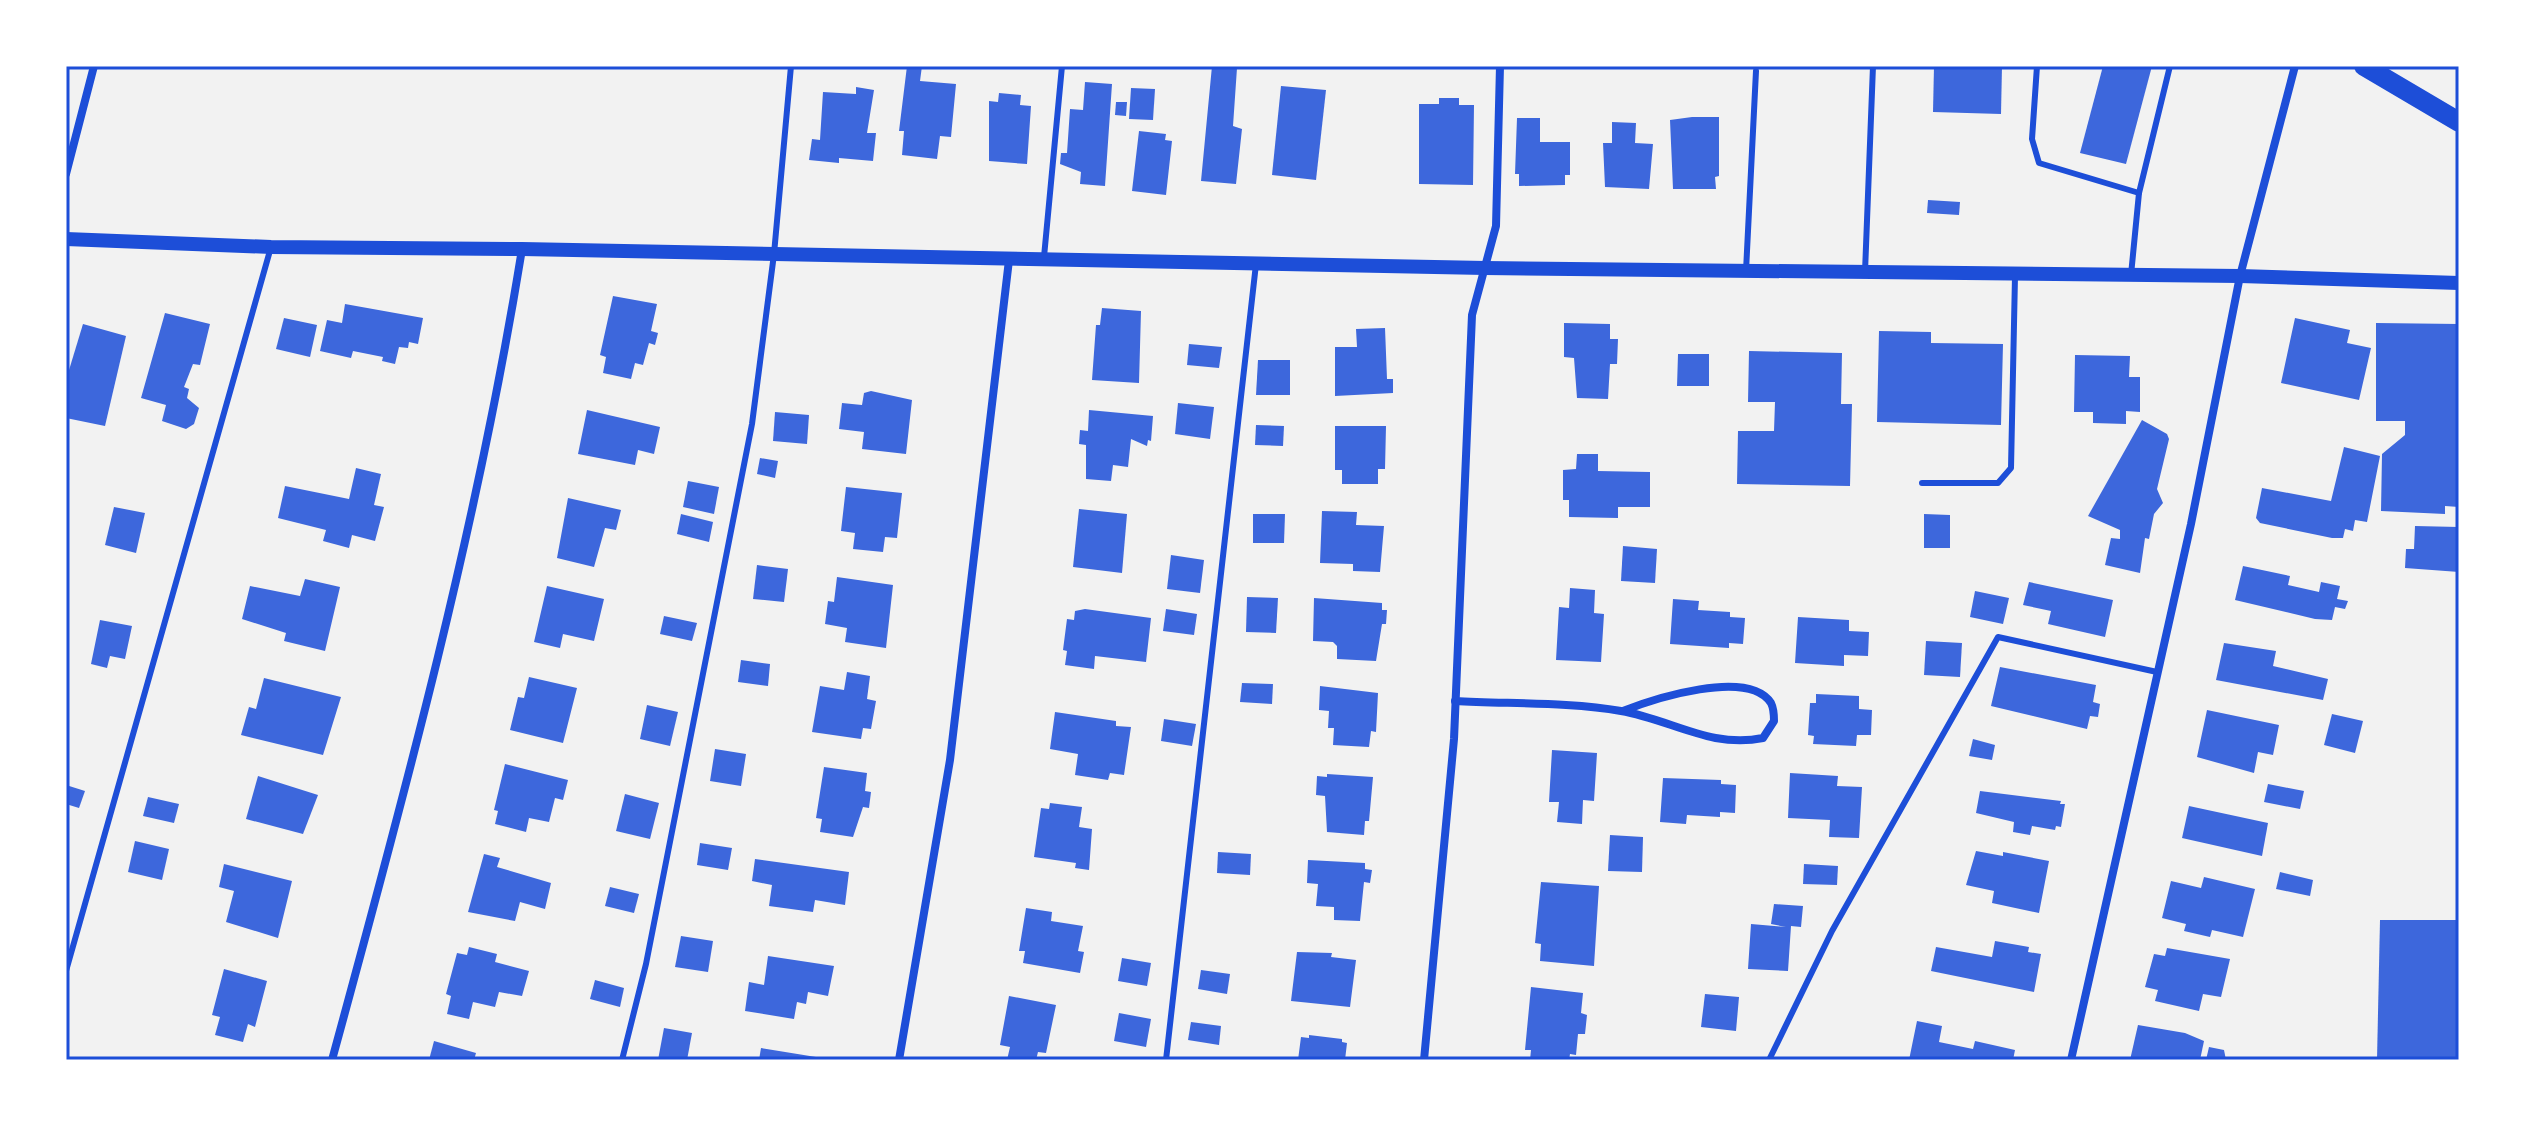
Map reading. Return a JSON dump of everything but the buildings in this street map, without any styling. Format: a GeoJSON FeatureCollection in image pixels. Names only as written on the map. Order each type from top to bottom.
{"type":"FeatureCollection","features":[{"type":"Feature","properties":{"kind":"main road"},"geometry":{"type":"LineString","coordinates":[[2364,66],[2459,122]]}},
{"type":"Feature","properties":{"kind":"street"},"geometry":{"type":"LineString","coordinates":[[66,174],[94,66]]}},
{"type":"Feature","properties":{"kind":"street"},"geometry":{"type":"LineString","coordinates":[[1424,1060],[1446,847],[1472,315],[1496,226],[1500,66]]}},
{"type":"Feature","properties":{"kind":"street"},"geometry":{"type":"LineString","coordinates":[[2071,1060],[2240,276],[2295,66]]}},
{"type":"Feature","properties":{"kind":"street"},"geometry":{"type":"LineString","coordinates":[[66,239],[271,247],[1485,268],[2240,276],[2459,283]]}},
{"type":"Feature","properties":{"kind":"street"},"geometry":{"type":"LineString","coordinates":[[332,1060],[377,893],[492,428],[522,249]]}},
{"type":"Feature","properties":{"kind":"street"},"geometry":{"type":"LineString","coordinates":[[899,1060],[950,760],[1009,260]]}},
{"type":"Feature","properties":{"kind":"street"},"geometry":{"type":"LineString","coordinates":[[1455,701],[1623,711],[1711,739],[1745,742],[1763,738],[1774,721],[1772,704],[1765,697],[1757,691],[1735,688],[1661,696],[1623,711]]}},
{"type":"Feature","properties":{"kind":"lane"},"geometry":{"type":"LineString","coordinates":[[622,1060],[646,964],[752,424],[774,254],[791,66]]}},
{"type":"Feature","properties":{"kind":"lane"},"geometry":{"type":"LineString","coordinates":[[1044,261],[1062,66]]}},
{"type":"Feature","properties":{"kind":"lane"},"geometry":{"type":"LineString","coordinates":[[1865,272],[1873,66]]}},
{"type":"Feature","properties":{"kind":"lane"},"geometry":{"type":"LineString","coordinates":[[2037,66],[2032,139],[2039,163],[2139,193]]}},
{"type":"Feature","properties":{"kind":"lane"},"geometry":{"type":"LineString","coordinates":[[2131,275],[2139,193],[2170,66]]}},
{"type":"Feature","properties":{"kind":"lane"},"geometry":{"type":"LineString","coordinates":[[1746,271],[1756,71]]}},
{"type":"Feature","properties":{"kind":"lane"},"geometry":{"type":"LineString","coordinates":[[66,971],[271,247]]}},
{"type":"Feature","properties":{"kind":"lane"},"geometry":{"type":"LineString","coordinates":[[1166,1060],[1256,264]]}},
{"type":"Feature","properties":{"kind":"lane"},"geometry":{"type":"LineString","coordinates":[[1922,483],[1998,483],[2011,468],[2015,274]]}},
{"type":"Feature","properties":{"kind":"lane"},"geometry":{"type":"LineString","coordinates":[[1769,1060],[1832,931],[1998,637],[2157,672]]}}]}
